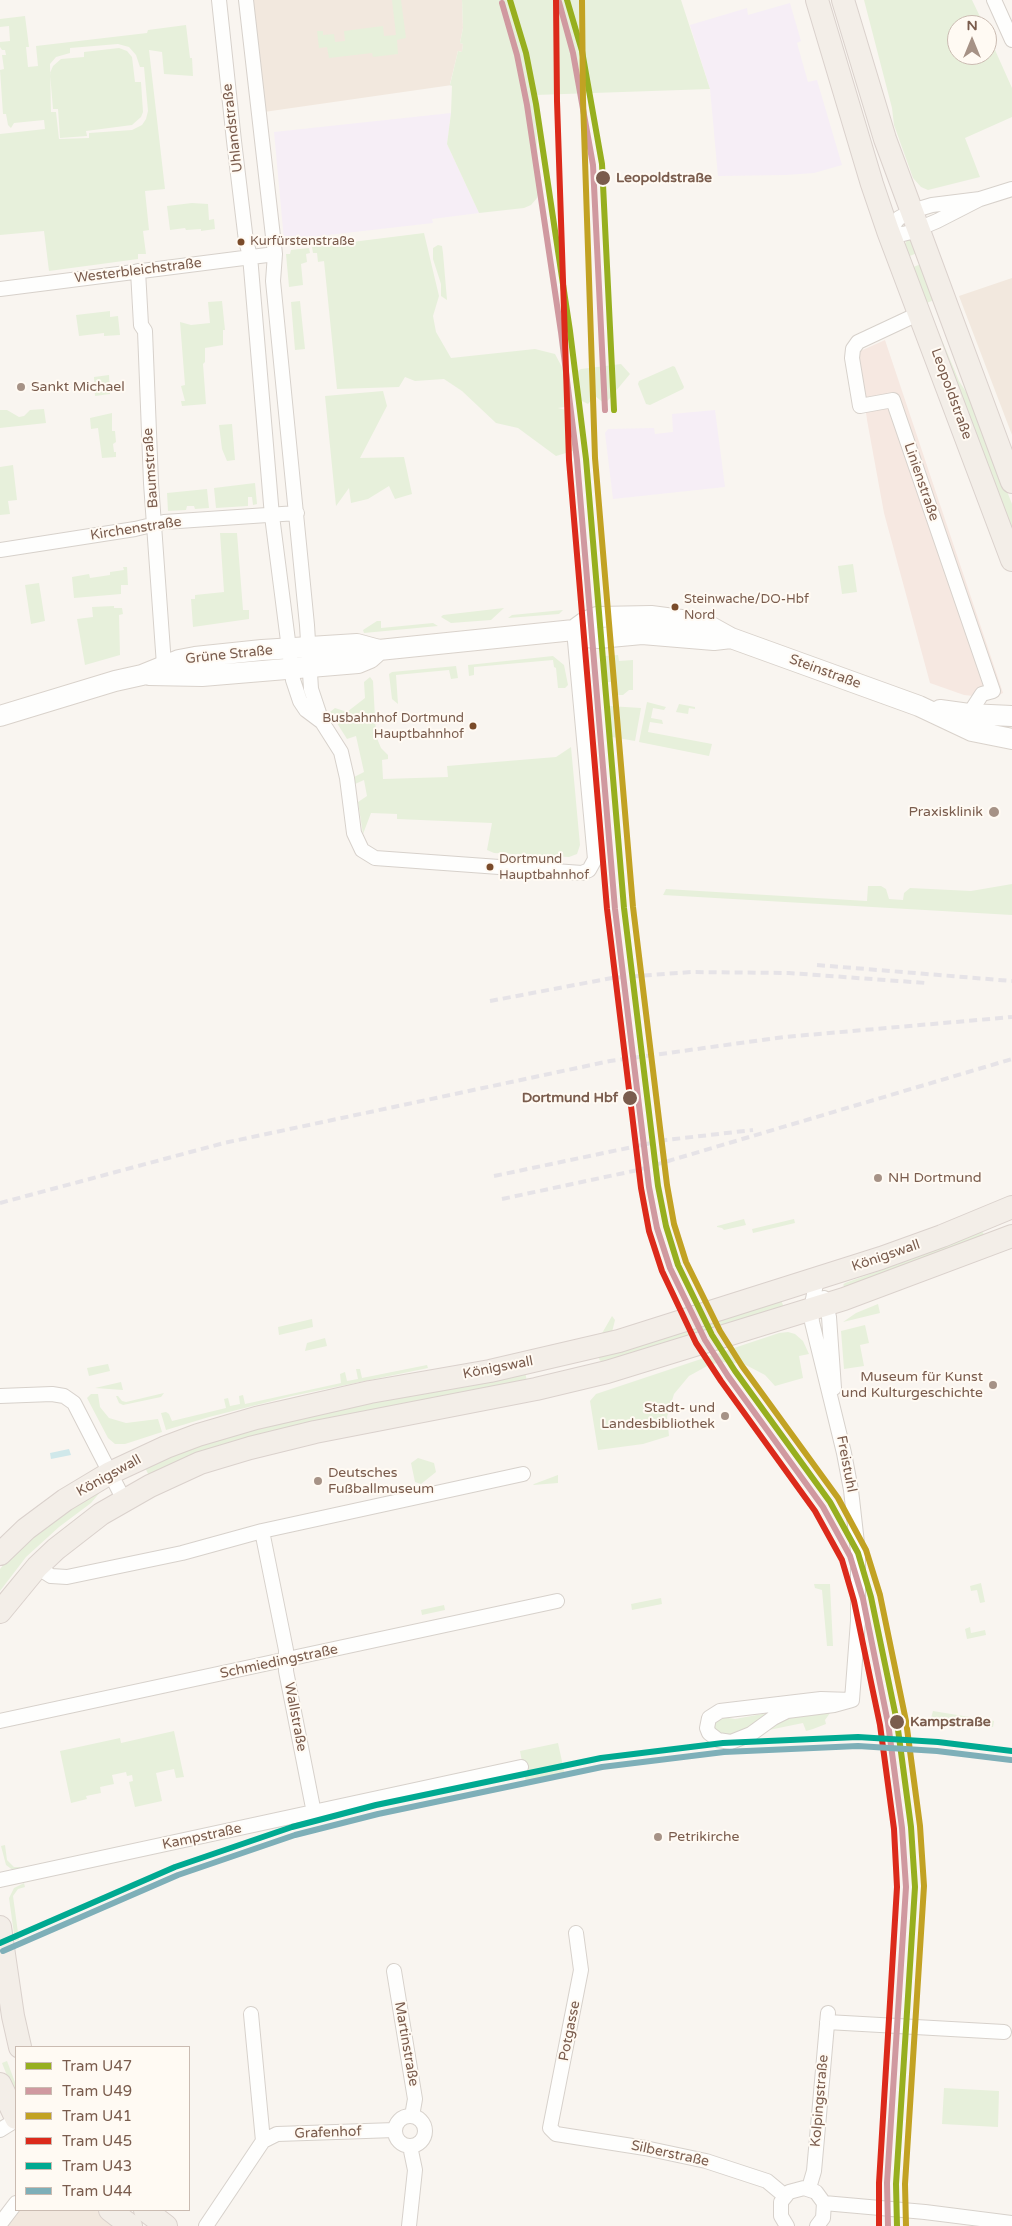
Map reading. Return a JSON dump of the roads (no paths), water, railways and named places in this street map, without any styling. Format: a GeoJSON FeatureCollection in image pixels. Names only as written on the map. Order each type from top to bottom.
{"type":"FeatureCollection","features":[{"type":"Feature","properties":{"kind":"main road","name":"Leopoldstraße"},"geometry":{"type":"LineString","coordinates":[[817,0],[872,184],[888,230],[1012,560]]}},
{"type":"Feature","properties":{"kind":"main road","name":"Leopoldstraße"},"geometry":{"type":"LineString","coordinates":[[843,0],[885,139],[1012,482]]}},
{"type":"Feature","properties":{"kind":"main road"},"geometry":{"type":"LineString","coordinates":[[920,313],[936,314],[952,321]]}},
{"type":"Feature","properties":{"kind":"main road","name":"Steinstraße"},"geometry":{"type":"LineString","coordinates":[[296,661],[309,647],[357,644],[379,650],[574,630],[585,622],[597,618],[651,616],[704,623],[731,638],[918,706],[972,731],[1008,741]]}},
{"type":"Feature","properties":{"kind":"main road","name":"Steinstraße"},"geometry":{"type":"LineString","coordinates":[[296,661],[358,663],[370,658],[379,650]]}},
{"type":"Feature","properties":{"kind":"main road","name":"Grüne Straße"},"geometry":{"type":"LineString","coordinates":[[0,716],[115,681],[142,675],[164,665],[195,657],[296,661]]}},
{"type":"Feature","properties":{"kind":"main road","name":"Grüne Straße"},"geometry":{"type":"LineString","coordinates":[[142,675],[202,676],[296,661]]}},
{"type":"Feature","properties":{"kind":"main road","name":"Steinstraße"},"geometry":{"type":"LineString","coordinates":[[918,706],[969,714],[1012,716]]}},
{"type":"Feature","properties":{"kind":"main road","name":"Königswall"},"geometry":{"type":"LineString","coordinates":[[0,1554],[26,1529],[65,1500],[110,1473],[174,1444],[256,1418],[380,1390],[490,1371],[598,1347],[817,1279],[935,1238],[1012,1207]]}},
{"type":"Feature","properties":{"kind":"main road","name":"Königswall"},"geometry":{"type":"LineString","coordinates":[[0,1612],[36,1567],[71,1537],[124,1500],[175,1474],[225,1454],[315,1432],[560,1384],[648,1360],[927,1270],[1012,1236]]}},
{"type":"Feature","properties":{"kind":"main road"},"geometry":{"type":"LineString","coordinates":[[0,1927],[4,1996],[19,2044]]}},
{"type":"Feature","properties":{"kind":"main road"},"geometry":{"type":"LineString","coordinates":[[0,2018],[19,2044]]}},
{"type":"Feature","properties":{"kind":"main road"},"geometry":{"type":"LineString","coordinates":[[0,2084],[10,2123]]}},
{"type":"Feature","properties":{"kind":"main road"},"geometry":{"type":"LineString","coordinates":[[111,2211],[131,2226]]}},
{"type":"Feature","properties":{"kind":"main road"},"geometry":{"type":"LineString","coordinates":[[146,2211],[166,2226]]}},
{"type":"Feature","properties":{"kind":"street","name":"Uhlandstraße"},"geometry":{"type":"LineString","coordinates":[[218,0],[246,241],[250,256]]}},
{"type":"Feature","properties":{"kind":"street","name":"Uhlandstraße"},"geometry":{"type":"LineString","coordinates":[[246,0],[275,254]]}},
{"type":"Feature","properties":{"kind":"street"},"geometry":{"type":"LineString","coordinates":[[994,0],[1012,40]]}},
{"type":"Feature","properties":{"kind":"street"},"geometry":{"type":"LineString","coordinates":[[888,230],[899,218],[915,220],[932,205],[980,199],[1012,189]]}},
{"type":"Feature","properties":{"kind":"street","name":"Westerbleichstraße"},"geometry":{"type":"LineString","coordinates":[[0,289],[275,254]]}},
{"type":"Feature","properties":{"kind":"street"},"geometry":{"type":"LineString","coordinates":[[275,254],[273,281],[309,647]]}},
{"type":"Feature","properties":{"kind":"street"},"geometry":{"type":"LineString","coordinates":[[250,256],[272,516],[296,661],[295,691],[306,710],[322,722],[333,736],[341,752],[347,778],[354,832],[362,850],[375,858],[582,872],[593,867],[595,859],[574,630]]}},
{"type":"Feature","properties":{"kind":"street","name":"Baumstraße"},"geometry":{"type":"LineString","coordinates":[[138,272],[141,325],[145,331],[149,395],[147,410],[164,665]]}},
{"type":"Feature","properties":{"kind":"street","name":"Linienstraße"},"geometry":{"type":"LineString","coordinates":[[920,313],[864,338],[855,344],[852,358],[860,406],[892,400],[993,691],[982,694],[969,714]]}},
{"type":"Feature","properties":{"kind":"street"},"geometry":{"type":"LineString","coordinates":[[272,516],[297,513]]}},
{"type":"Feature","properties":{"kind":"street","name":"Kirchenstraße"},"geometry":{"type":"LineString","coordinates":[[0,550],[191,520],[272,516]]}},
{"type":"Feature","properties":{"kind":"street","name":"Freistuhl"},"geometry":{"type":"LineString","coordinates":[[817,1279],[819,1306],[834,1378],[834,1409],[851,1490],[858,1552],[858,1621],[852,1700]]}},
{"type":"Feature","properties":{"kind":"street"},"geometry":{"type":"LineString","coordinates":[[0,1396],[52,1394],[64,1396],[74,1403],[124,1500]]}},
{"type":"Feature","properties":{"kind":"street"},"geometry":{"type":"LineString","coordinates":[[36,1567],[52,1576],[67,1577],[214,1546],[262,1531],[523,1474]]}},
{"type":"Feature","properties":{"kind":"street","name":"Wallstraße"},"geometry":{"type":"LineString","coordinates":[[262,1531],[286,1650],[286,1671],[314,1813]]}},
{"type":"Feature","properties":{"kind":"street","name":"Schmiedingstraße"},"geometry":{"type":"LineString","coordinates":[[0,1721],[557,1602]]}},
{"type":"Feature","properties":{"kind":"street"},"geometry":{"type":"LineString","coordinates":[[813,1699],[852,1700],[834,1706],[787,1712],[774,1718],[751,1734],[731,1742],[718,1740],[709,1733],[707,1728],[709,1718],[720,1711],[813,1699]]}},
{"type":"Feature","properties":{"kind":"street","name":"Kampstraße"},"geometry":{"type":"LineString","coordinates":[[0,1880],[521,1767]]}},
{"type":"Feature","properties":{"kind":"street","name":"Potgasse"},"geometry":{"type":"LineString","coordinates":[[550,2128],[581,1970],[576,1933]]}},
{"type":"Feature","properties":{"kind":"street","name":"Martinstraße"},"geometry":{"type":"LineString","coordinates":[[394,1971],[415,2099],[412,2116]]}},
{"type":"Feature","properties":{"kind":"street"},"geometry":{"type":"LineString","coordinates":[[206,2226],[264,2141],[251,2014]]}},
{"type":"Feature","properties":{"kind":"street","name":"Kolpingstraße"},"geometry":{"type":"LineString","coordinates":[[809,2188],[814,2171],[827,2018],[1004,2032]]}},
{"type":"Feature","properties":{"kind":"street"},"geometry":{"type":"LineString","coordinates":[[412,2116],[417,2118],[423,2125],[424,2134],[419,2143],[410,2146],[398,2141],[395,2130],[399,2120],[412,2116]]}},
{"type":"Feature","properties":{"kind":"street","name":"Silberstraße"},"geometry":{"type":"LineString","coordinates":[[550,2128],[556,2134],[645,2148],[706,2161],[766,2181],[785,2196]]}},
{"type":"Feature","properties":{"kind":"street","name":"Grafenhof"},"geometry":{"type":"LineString","coordinates":[[264,2141],[277,2134],[395,2130]]}},
{"type":"Feature","properties":{"kind":"street"},"geometry":{"type":"LineString","coordinates":[[409,2226],[415,2170],[410,2146]]}},
{"type":"Feature","properties":{"kind":"street"},"geometry":{"type":"LineString","coordinates":[[788,2226],[781,2216],[780,2209],[785,2196],[794,2189],[809,2188],[821,2197],[824,2204],[825,2211],[819,2225]]}},
{"type":"Feature","properties":{"kind":"street"},"geometry":{"type":"LineString","coordinates":[[0,2224],[15,2204]]}},
{"type":"Feature","properties":{"kind":"street"},"geometry":{"type":"LineString","coordinates":[[824,2204],[925,2212],[1012,2223]]}},
{"type":"Feature","properties":{"kind":"water"},"geometry":{"type":"Polygon","coordinates":[[[69,1449],[71,1455],[51,1459],[50,1453],[69,1449]]]}},
{"type":"Feature","properties":{"kind":"railway"},"geometry":{"type":"LineString","coordinates":[[817,965],[1012,981]]}},
{"type":"Feature","properties":{"kind":"railway"},"geometry":{"type":"LineString","coordinates":[[490,1001],[612,978],[691,972],[789,973],[926,983]]}},
{"type":"Feature","properties":{"kind":"railway"},"geometry":{"type":"LineString","coordinates":[[0,1203],[224,1143],[610,1061],[784,1037],[1012,1017]]}},
{"type":"Feature","properties":{"kind":"railway"},"geometry":{"type":"LineString","coordinates":[[502,1199],[638,1170],[1012,1059]]}},
{"type":"Feature","properties":{"kind":"railway"},"geometry":{"type":"LineString","coordinates":[[494,1176],[666,1140],[753,1130]]}},
{"type":"Feature","properties":{"kind":"tram line","name":"U47"},"geometry":{"type":"LineString","coordinates":[[510,0],[526,53],[536,104],[570,331],[586,459],[624,908],[658,1186],[666,1226],[678,1265],[712,1335],[735,1371],[830,1502],[858,1553],[871,1597],[897,1722],[911,1827],[915,1887],[896,2184],[897,2226]]}},
{"type":"Feature","properties":{"kind":"tram line","name":"U45"},"geometry":{"type":"LineString","coordinates":[[556,0],[557,101],[569,460],[607,909],[641,1188],[649,1231],[662,1271],[696,1343],[721,1381],[815,1511],[842,1560],[854,1601],[880,1725],[894,1829],[897,1887],[879,2183],[879,2226]]}},
{"type":"Feature","properties":{"kind":"tram line","name":"U47"},"geometry":{"type":"LineString","coordinates":[[567,0],[582,51],[602,164],[614,410]]}},
{"type":"Feature","properties":{"kind":"tram line","name":"U41"},"geometry":{"type":"LineString","coordinates":[[582,0],[583,100],[595,458],[633,907],[667,1185],[674,1224],[686,1262],[720,1331],[742,1366],[838,1498],[866,1550],[880,1595],[906,1721],[920,1826],[924,1886],[905,2184],[906,2226]]}},
{"type":"Feature","properties":{"kind":"tram line","name":"U49"},"geometry":{"type":"LineString","coordinates":[[559,2],[573,53],[593,165],[605,410]]}},
{"type":"Feature","properties":{"kind":"tram line","name":"U49"},"geometry":{"type":"LineString","coordinates":[[502,3],[517,55],[527,105],[561,332],[577,460],[615,909],[649,1187],[657,1228],[670,1268],[705,1340],[728,1376],[823,1507],[850,1556],[863,1599],[888,1723],[902,1828],[906,1887],[887,2183],[888,2226]]}},
{"type":"Feature","properties":{"kind":"tram line","name":"U43"},"geometry":{"type":"LineString","coordinates":[[0,1943],[175,1867],[292,1827],[376,1805],[601,1758],[723,1743],[858,1737],[938,1742],[1012,1751]]}},
{"type":"Feature","properties":{"kind":"tram line","name":"U44"},"geometry":{"type":"LineString","coordinates":[[3,1951],[178,1875],[295,1835],[378,1814],[602,1767],[724,1752],[858,1746],[937,1751],[1011,1760]]}},
{"type":"Feature","properties":{"kind":"place","name":"Leopoldstraße"},"geometry":{"type":"Point","coordinates":[603,178]}},
{"type":"Feature","properties":{"kind":"place","name":"Kurfürstenstraße"},"geometry":{"type":"Point","coordinates":[241,242]}},
{"type":"Feature","properties":{"kind":"place","name":"Sankt Michael"},"geometry":{"type":"Point","coordinates":[21,387]}},
{"type":"Feature","properties":{"kind":"place","name":"Steinwache/DO-Hbf Nord"},"geometry":{"type":"Point","coordinates":[675,607]}},
{"type":"Feature","properties":{"kind":"place","name":"Busbahnhof Dortmund Hauptbahnhof"},"geometry":{"type":"Point","coordinates":[473,726]}},
{"type":"Feature","properties":{"kind":"place","name":"Praxisklinik"},"geometry":{"type":"Point","coordinates":[994,812]}},
{"type":"Feature","properties":{"kind":"place","name":"Dortmund Hauptbahnhof"},"geometry":{"type":"Point","coordinates":[490,867]}},
{"type":"Feature","properties":{"kind":"place","name":"Dortmund Hbf"},"geometry":{"type":"Point","coordinates":[630,1098]}},
{"type":"Feature","properties":{"kind":"place","name":"NH Dortmund"},"geometry":{"type":"Point","coordinates":[878,1178]}},
{"type":"Feature","properties":{"kind":"place","name":"Museum für Kunst und Kulturgeschichte"},"geometry":{"type":"Point","coordinates":[993,1385]}},
{"type":"Feature","properties":{"kind":"place","name":"Stadt- und Landesbibliothek"},"geometry":{"type":"Point","coordinates":[725,1416]}},
{"type":"Feature","properties":{"kind":"place","name":"Deutsches Fußballmuseum"},"geometry":{"type":"Point","coordinates":[318,1481]}},
{"type":"Feature","properties":{"kind":"place","name":"Kampstraße"},"geometry":{"type":"Point","coordinates":[897,1722]}},
{"type":"Feature","properties":{"kind":"place","name":"Petrikirche"},"geometry":{"type":"Point","coordinates":[658,1837]}}]}
